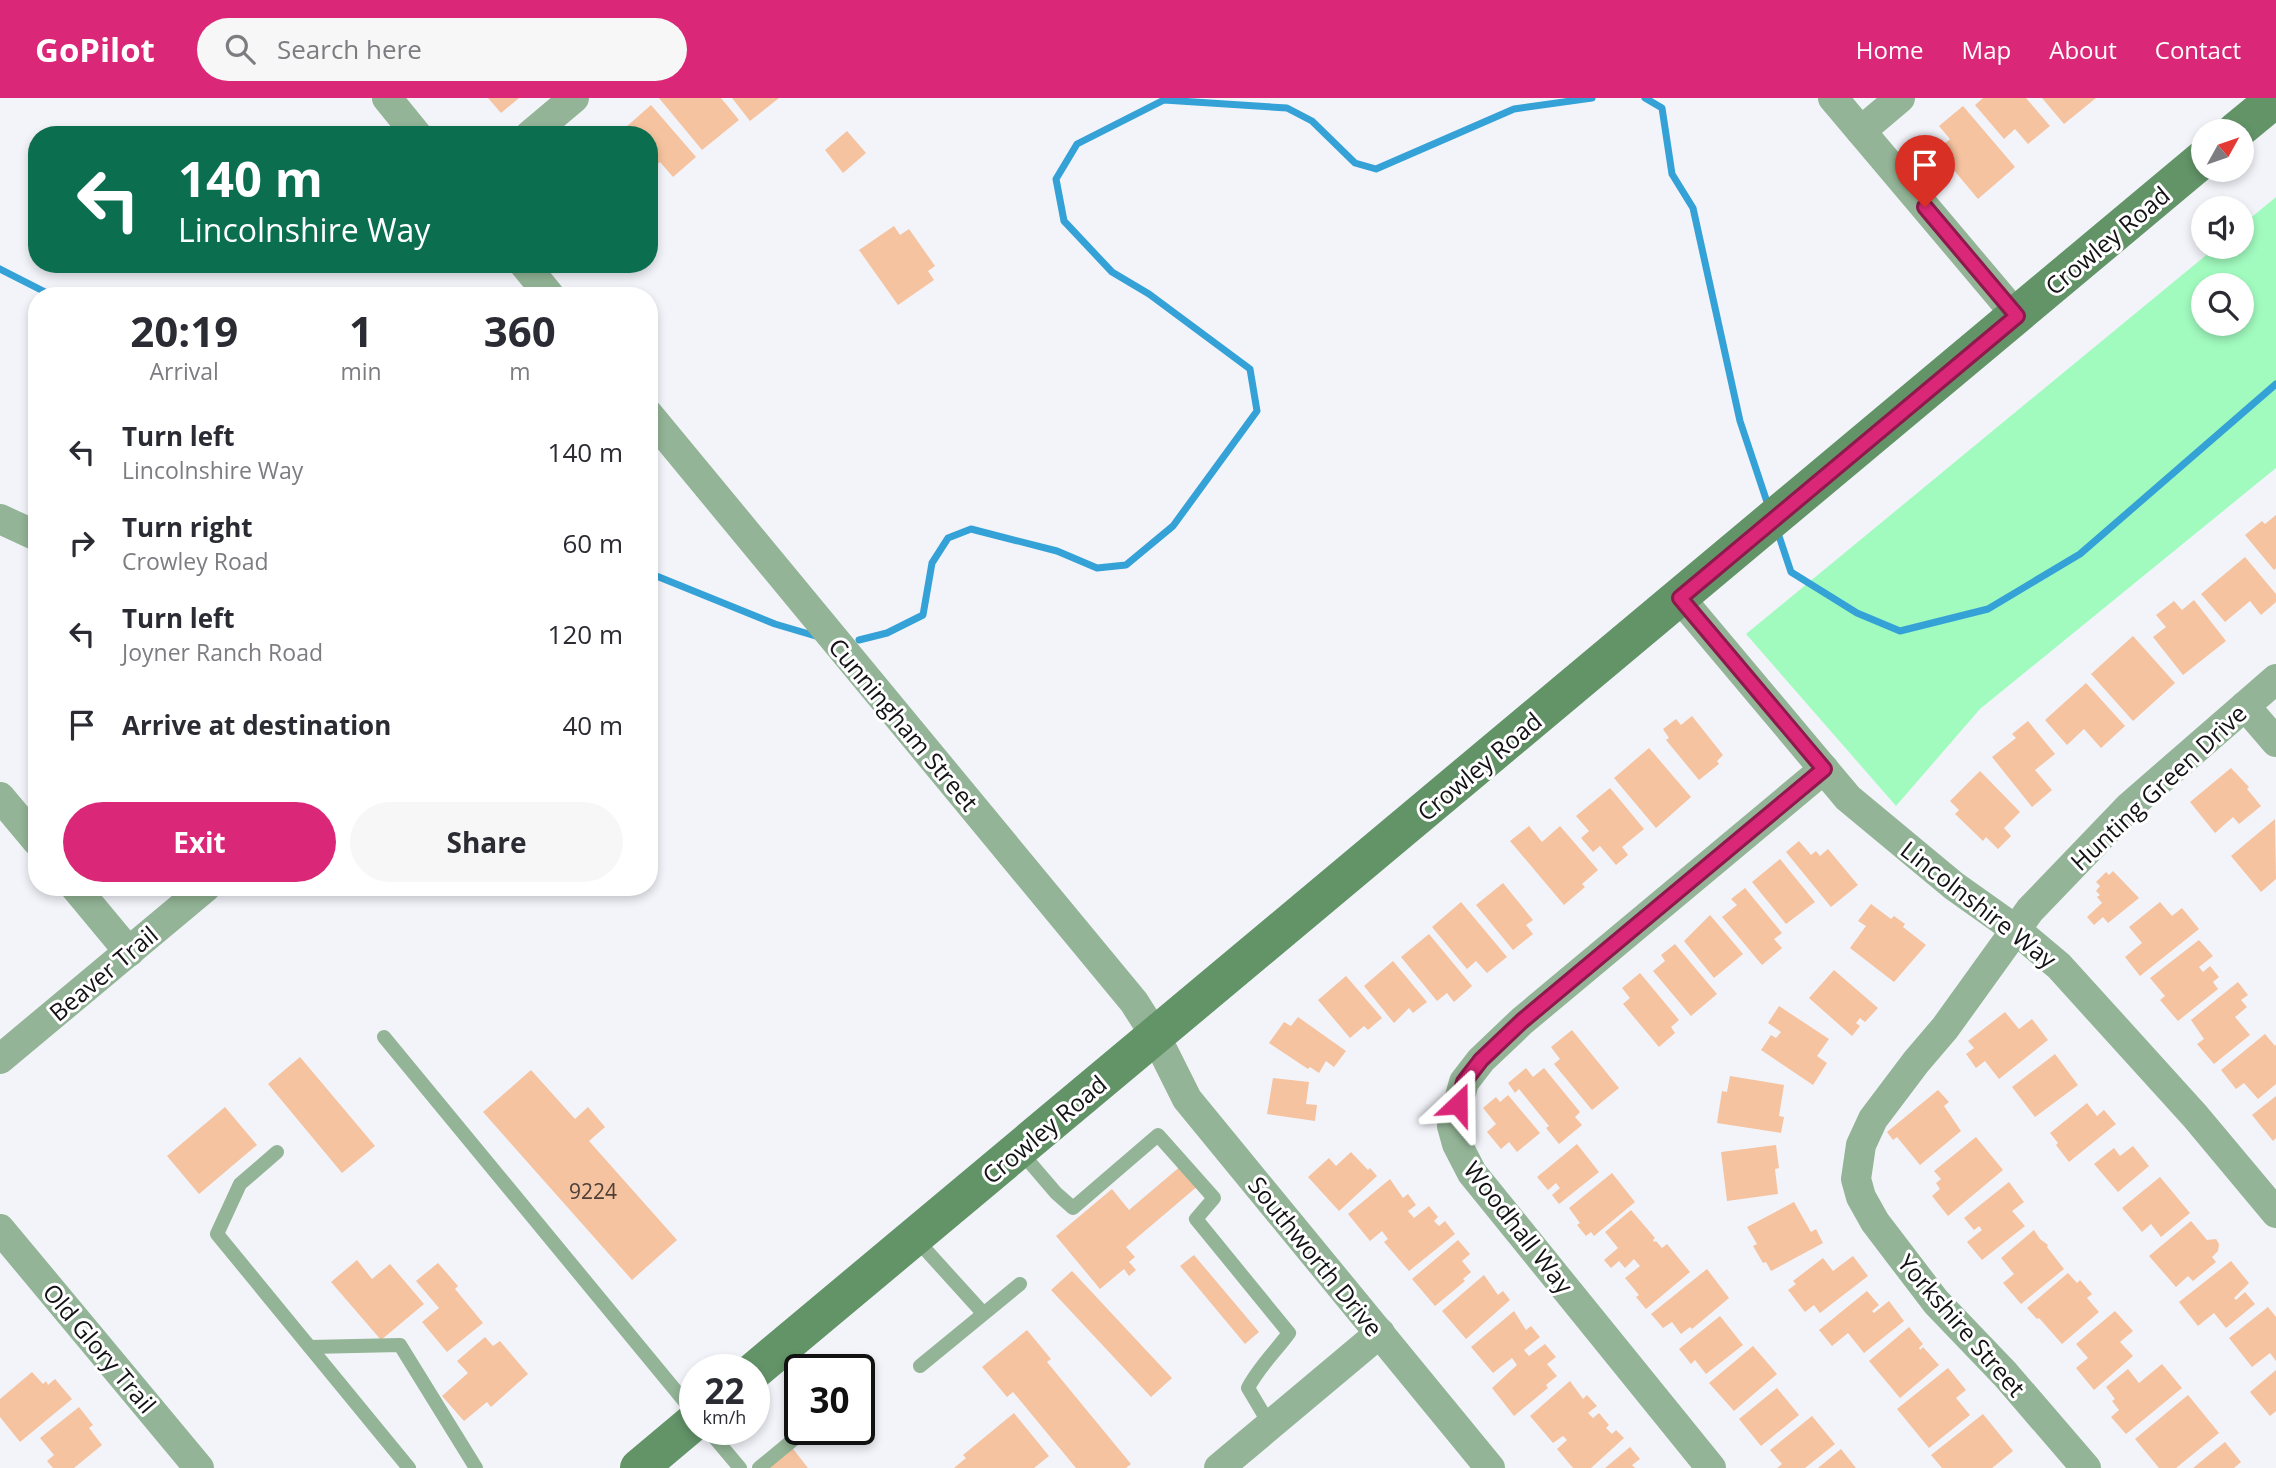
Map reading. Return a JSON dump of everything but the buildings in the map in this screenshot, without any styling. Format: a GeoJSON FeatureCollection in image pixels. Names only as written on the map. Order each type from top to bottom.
{"type":"FeatureCollection","features":[{"type":"Feature","properties":{"kind":"main road"},"geometry":{"type":"LineString","coordinates":[[2251,119],[2276,98]]}},
{"type":"Feature","properties":{"kind":"main road","name":"Crowley Road"},"geometry":{"type":"LineString","coordinates":[[778,1365],[914,1237],[2191,169]]}},
{"type":"Feature","properties":{"kind":"main road"},"geometry":{"type":"LineString","coordinates":[[648,1465],[679,1436]]}},
{"type":"Feature","properties":{"kind":"street"},"geometry":{"type":"LineString","coordinates":[[387,98],[410,126]]}},
{"type":"Feature","properties":{"kind":"street"},"geometry":{"type":"LineString","coordinates":[[541,126],[574,98]]}},
{"type":"Feature","properties":{"kind":"street"},"geometry":{"type":"LineString","coordinates":[[1833,98],[2017,316]]}},
{"type":"Feature","properties":{"kind":"street"},"geometry":{"type":"LineString","coordinates":[[1861,131],[1900,98]]}},
{"type":"Feature","properties":{"kind":"street"},"geometry":{"type":"LineString","coordinates":[[531,273],[543,287]]}},
{"type":"Feature","properties":{"kind":"street","name":"Cunningham Street"},"geometry":{"type":"LineString","coordinates":[[658,426],[1134,1002],[1155,1035]]}},
{"type":"Feature","properties":{"kind":"street"},"geometry":{"type":"LineString","coordinates":[[0,519],[28,532]]}},
{"type":"Feature","properties":{"kind":"street","name":"Lincolnshire Way"},"geometry":{"type":"LineString","coordinates":[[1680,598],[1848,798],[1954,886],[2016,930],[2059,966],[2195,1116],[2276,1213]]}},
{"type":"Feature","properties":{"kind":"street","name":"Hunting Green Drive"},"geometry":{"type":"LineString","coordinates":[[2016,930],[2030,910],[2130,806],[2276,678]]}},
{"type":"Feature","properties":{"kind":"street"},"geometry":{"type":"LineString","coordinates":[[2245,706],[2276,743]]}},
{"type":"Feature","properties":{"kind":"street","name":"Woodhall Way"},"geometry":{"type":"LineString","coordinates":[[1711,1468],[1472,1173],[1457,1144],[1452,1126],[1464,1082],[1481,1060],[1522,1021],[1824,769]]}},
{"type":"Feature","properties":{"kind":"street"},"geometry":{"type":"LineString","coordinates":[[0,797],[28,830]]}},
{"type":"Feature","properties":{"kind":"street"},"geometry":{"type":"LineString","coordinates":[[82,896],[129,952]]}},
{"type":"Feature","properties":{"kind":"street","name":"Beaver Trail"},"geometry":{"type":"LineString","coordinates":[[0,1059],[195,896]]}},
{"type":"Feature","properties":{"kind":"street","name":"Yorkshire Street"},"geometry":{"type":"LineString","coordinates":[[2016,930],[1945,1028],[1873,1119],[1861,1145],[1856,1179],[1861,1197],[1875,1222],[1936,1302],[2005,1374],[2086,1468]]}},
{"type":"Feature","properties":{"kind":"street","name":"Southworth Drive"},"geometry":{"type":"LineString","coordinates":[[1155,1035],[1187,1099],[1490,1468]]}},
{"type":"Feature","properties":{"kind":"street","name":"Old Glory Trail"},"geometry":{"type":"LineString","coordinates":[[0,1229],[199,1468]]}},
{"type":"Feature","properties":{"kind":"street"},"geometry":{"type":"LineString","coordinates":[[1219,1468],[1380,1333]]}},
{"type":"Feature","properties":{"kind":"lane"},"geometry":{"type":"LineString","coordinates":[[384,1037],[679,1395]]}},
{"type":"Feature","properties":{"kind":"lane"},"geometry":{"type":"LineString","coordinates":[[1019,1150],[1056,1193],[1073,1208],[1158,1135],[1214,1198],[1196,1219],[1289,1333],[1259,1368],[1248,1388],[1270,1425]]}},
{"type":"Feature","properties":{"kind":"lane"},"geometry":{"type":"LineString","coordinates":[[277,1152],[240,1184],[217,1234],[409,1468]]}},
{"type":"Feature","properties":{"kind":"lane"},"geometry":{"type":"LineString","coordinates":[[914,1237],[983,1313]]}},
{"type":"Feature","properties":{"kind":"lane"},"geometry":{"type":"LineString","coordinates":[[920,1366],[1020,1284]]}},
{"type":"Feature","properties":{"kind":"lane"},"geometry":{"type":"LineString","coordinates":[[310,1347],[400,1345],[476,1468]]}},
{"type":"Feature","properties":{"kind":"lane"},"geometry":{"type":"LineString","coordinates":[[721,1445],[740,1468]]}},
{"type":"Feature","properties":{"kind":"lane"},"geometry":{"type":"LineString","coordinates":[[760,1468],[787,1445]]}},
{"type":"Feature","properties":{"kind":"green space"},"geometry":{"type":"Polygon","coordinates":[[[2276,197],[2276,468],[1980,709],[1896,806],[1746,634],[2201,259],[2254,259],[2254,215],[2276,197]]]}},
{"type":"Feature","properties":{"kind":"waterway"},"geometry":{"type":"LineString","coordinates":[[859,640],[887,633],[923,615],[932,563],[948,538],[971,529],[1057,551],[1097,568],[1126,565],[1173,526],[1257,411],[1250,369],[1149,294],[1112,272],[1064,221],[1056,179],[1077,144],[1164,100],[1287,108],[1312,121],[1355,163],[1376,169],[1514,109],[1592,98]]}},
{"type":"Feature","properties":{"kind":"waterway"},"geometry":{"type":"LineString","coordinates":[[1645,98],[1662,108],[1672,174],[1693,208],[1740,421],[1768,505]]}},
{"type":"Feature","properties":{"kind":"waterway"},"geometry":{"type":"LineString","coordinates":[[0,269],[35,287]]}},
{"type":"Feature","properties":{"kind":"waterway"},"geometry":{"type":"LineString","coordinates":[[1777,530],[1791,572],[1857,613],[1900,631],[1988,609],[2080,554],[2276,384]]}},
{"type":"Feature","properties":{"kind":"waterway"},"geometry":{"type":"LineString","coordinates":[[658,577],[775,624],[819,637]]}},
{"type":"Feature","properties":{"kind":"route"},"geometry":{"type":"LineString","coordinates":[[1458,1104],[1464,1082],[1481,1060],[1522,1021],[1824,769],[1680,598],[2017,316],[1925,207]]}}]}
